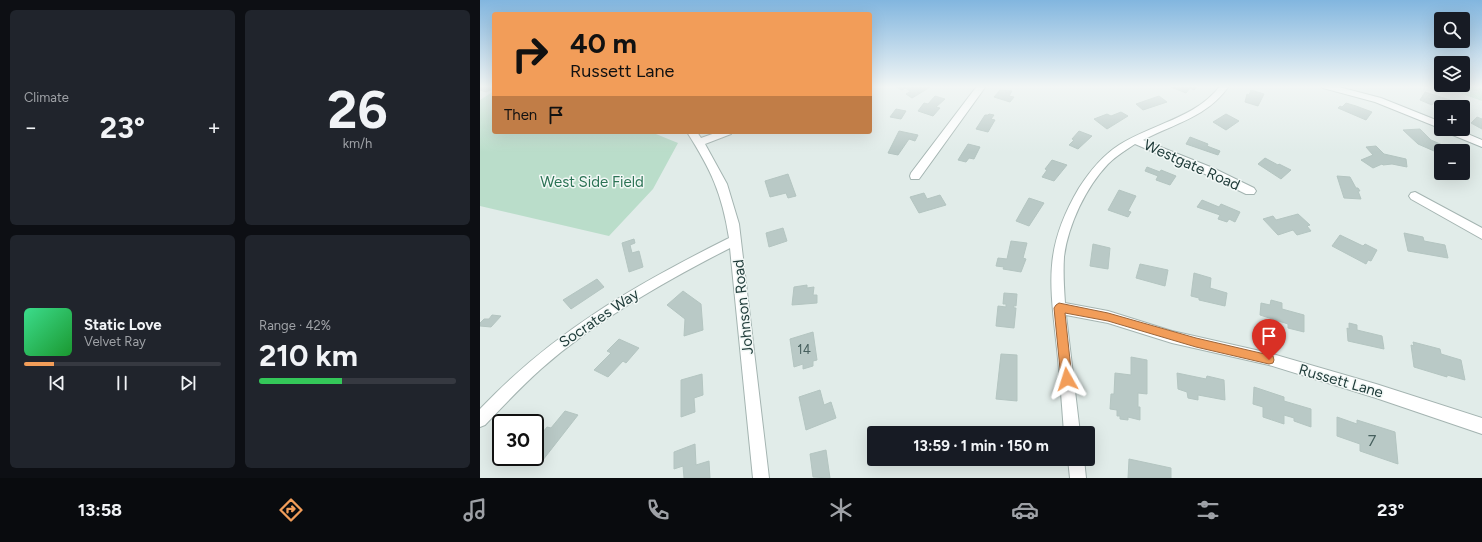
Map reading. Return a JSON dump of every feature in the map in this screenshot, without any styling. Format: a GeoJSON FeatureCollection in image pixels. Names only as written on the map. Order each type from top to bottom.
{"type":"FeatureCollection","features":[{"type":"Feature","properties":{"kind":"street"},"geometry":{"type":"LineString","coordinates":[[915,176],[965,108]]}},
{"type":"Feature","properties":{"kind":"street"},"geometry":{"type":"LineString","coordinates":[[1071,426],[1057,287],[1058,256],[1068,219],[1085,188],[1101,164],[1114,152],[1135,140],[1202,108]]}},
{"type":"Feature","properties":{"kind":"street"},"geometry":{"type":"LineString","coordinates":[[1398,108],[1434,123]]}},
{"type":"Feature","properties":{"kind":"street","name":"Johnson Road"},"geometry":{"type":"LineString","coordinates":[[693,134],[722,184],[730,210],[735,240],[761,478]]}},
{"type":"Feature","properties":{"kind":"street"},"geometry":{"type":"LineString","coordinates":[[699,143],[722,134]]}},
{"type":"Feature","properties":{"kind":"street"},"geometry":{"type":"LineString","coordinates":[[1463,136],[1482,144]]}},
{"type":"Feature","properties":{"kind":"street","name":"Westgate Road"},"geometry":{"type":"LineString","coordinates":[[1135,140],[1209,171],[1250,191]]}},
{"type":"Feature","properties":{"kind":"street"},"geometry":{"type":"LineString","coordinates":[[1415,196],[1482,234]]}},
{"type":"Feature","properties":{"kind":"street","name":"Socrates Way"},"geometry":{"type":"LineString","coordinates":[[480,420],[524,374],[579,329],[642,289],[735,240]]}},
{"type":"Feature","properties":{"kind":"street","name":"Russett Lane"},"geometry":{"type":"LineString","coordinates":[[1059,308],[1108,317],[1178,338],[1269,360],[1376,391],[1482,426]]}},
{"type":"Feature","properties":{"kind":"street"},"geometry":{"type":"LineString","coordinates":[[1077,466],[1078,478]]}},
{"type":"Feature","properties":{"kind":"green space","name":"West Side Field"},"geometry":{"type":"Polygon","coordinates":[[[480,108],[492,108],[492,134],[656,134],[678,143],[653,189],[609,236],[480,206],[480,108]]]}},
{"type":"Feature","properties":{"kind":"building"},"geometry":{"type":"Polygon","coordinates":[[[920,108],[940,108],[933,116],[918,111],[920,108]]]}},
{"type":"Feature","properties":{"kind":"building"},"geometry":{"type":"Polygon","coordinates":[[[1339,108],[1362,108],[1372,112],[1366,120],[1339,108]]]}},
{"type":"Feature","properties":{"kind":"building"},"geometry":{"type":"Polygon","coordinates":[[[896,109],[906,111],[901,119],[890,117],[896,109]]]}},
{"type":"Feature","properties":{"kind":"building"},"geometry":{"type":"Polygon","coordinates":[[[1121,112],[1128,116],[1107,129],[1094,119],[1107,114],[1111,116],[1121,112]]]}},
{"type":"Feature","properties":{"kind":"building"},"geometry":{"type":"Polygon","coordinates":[[[1226,114],[1239,121],[1226,130],[1213,122],[1226,114]]]}},
{"type":"Feature","properties":{"kind":"building"},"geometry":{"type":"Polygon","coordinates":[[[985,115],[994,115],[991,119],[995,120],[988,132],[976,129],[985,115]]]}},
{"type":"Feature","properties":{"kind":"building"},"geometry":{"type":"Polygon","coordinates":[[[1477,117],[1482,119],[1482,129],[1471,123],[1477,117]]]}},
{"type":"Feature","properties":{"kind":"building"},"geometry":{"type":"Polygon","coordinates":[[[1420,129],[1431,140],[1440,144],[1434,144],[1434,151],[1418,144],[1403,130],[1420,129]]]}},
{"type":"Feature","properties":{"kind":"building"},"geometry":{"type":"Polygon","coordinates":[[[899,131],[918,135],[915,141],[909,139],[898,155],[888,153],[899,131]]]}},
{"type":"Feature","properties":{"kind":"building"},"geometry":{"type":"Polygon","coordinates":[[[1079,131],[1092,136],[1078,149],[1069,145],[1079,131]]]}},
{"type":"Feature","properties":{"kind":"building"},"geometry":{"type":"Polygon","coordinates":[[[1190,137],[1208,144],[1207,146],[1220,151],[1218,155],[1186,144],[1190,137]]]}},
{"type":"Feature","properties":{"kind":"building"},"geometry":{"type":"Polygon","coordinates":[[[968,144],[980,147],[974,159],[969,158],[966,162],[958,160],[968,144]]]}},
{"type":"Feature","properties":{"kind":"building"},"geometry":{"type":"Polygon","coordinates":[[[1376,146],[1384,154],[1406,159],[1407,167],[1382,164],[1373,168],[1361,160],[1373,155],[1366,147],[1376,146]]]}},
{"type":"Feature","properties":{"kind":"building"},"geometry":{"type":"Polygon","coordinates":[[[1265,158],[1291,170],[1281,179],[1258,164],[1265,158]]]}},
{"type":"Feature","properties":{"kind":"building"},"geometry":{"type":"Polygon","coordinates":[[[1052,160],[1067,165],[1054,181],[1042,177],[1047,170],[1045,169],[1052,160]]]}},
{"type":"Feature","properties":{"kind":"building"},"geometry":{"type":"Polygon","coordinates":[[[1147,167],[1160,172],[1161,170],[1176,176],[1170,185],[1156,180],[1158,176],[1145,171],[1147,167]]]}},
{"type":"Feature","properties":{"kind":"building"},"geometry":{"type":"Polygon","coordinates":[[[788,174],[796,196],[788,198],[786,193],[770,197],[765,181],[788,174]]]}},
{"type":"Feature","properties":{"kind":"building"},"geometry":{"type":"Polygon","coordinates":[[[1337,176],[1350,177],[1356,188],[1360,191],[1358,191],[1361,199],[1344,198],[1337,176]]]}},
{"type":"Feature","properties":{"kind":"building"},"geometry":{"type":"Polygon","coordinates":[[[1119,190],[1136,196],[1128,211],[1131,212],[1128,217],[1108,210],[1119,190]]]}},
{"type":"Feature","properties":{"kind":"building"},"geometry":{"type":"Polygon","coordinates":[[[924,193],[927,199],[940,195],[946,205],[919,213],[910,197],[924,193]]]}},
{"type":"Feature","properties":{"kind":"building"},"geometry":{"type":"Polygon","coordinates":[[[1029,198],[1044,203],[1029,226],[1016,221],[1029,198]]]}},
{"type":"Feature","properties":{"kind":"building"},"geometry":{"type":"Polygon","coordinates":[[[1202,200],[1219,207],[1221,204],[1240,212],[1235,222],[1229,219],[1227,222],[1218,219],[1220,215],[1197,207],[1202,200]]]}},
{"type":"Feature","properties":{"kind":"building"},"geometry":{"type":"Polygon","coordinates":[[[1298,214],[1310,225],[1307,226],[1311,231],[1297,235],[1293,230],[1278,235],[1263,219],[1273,216],[1276,220],[1298,214]]]}},
{"type":"Feature","properties":{"kind":"building"},"geometry":{"type":"Polygon","coordinates":[[[783,228],[787,241],[769,247],[766,233],[783,228]]]}},
{"type":"Feature","properties":{"kind":"building"},"geometry":{"type":"Polygon","coordinates":[[[1404,233],[1423,237],[1424,241],[1445,245],[1448,258],[1408,251],[1404,233]]]}},
{"type":"Feature","properties":{"kind":"building"},"geometry":{"type":"Polygon","coordinates":[[[1340,235],[1363,246],[1365,244],[1377,250],[1371,261],[1368,260],[1366,264],[1332,246],[1340,235]]]}},
{"type":"Feature","properties":{"kind":"building"},"geometry":{"type":"Polygon","coordinates":[[[634,239],[635,243],[630,245],[632,253],[639,251],[643,267],[629,272],[622,243],[634,239]]]}},
{"type":"Feature","properties":{"kind":"building"},"geometry":{"type":"Polygon","coordinates":[[[1011,241],[1027,243],[1023,258],[1026,259],[1021,272],[1003,269],[1004,267],[996,266],[998,258],[1007,259],[1011,241]]]}},
{"type":"Feature","properties":{"kind":"building"},"geometry":{"type":"Polygon","coordinates":[[[1093,244],[1110,248],[1108,269],[1090,266],[1093,244]]]}},
{"type":"Feature","properties":{"kind":"building"},"geometry":{"type":"Polygon","coordinates":[[[1140,264],[1168,270],[1165,286],[1136,278],[1140,264]]]}},
{"type":"Feature","properties":{"kind":"building"},"geometry":{"type":"Polygon","coordinates":[[[1194,273],[1211,278],[1210,288],[1227,293],[1225,306],[1199,300],[1199,298],[1191,296],[1194,273]]]}},
{"type":"Feature","properties":{"kind":"building"},"geometry":{"type":"Polygon","coordinates":[[[597,279],[604,287],[571,309],[563,300],[597,279]]]}},
{"type":"Feature","properties":{"kind":"building"},"geometry":{"type":"Polygon","coordinates":[[[807,285],[807,288],[814,287],[813,295],[817,295],[817,303],[792,305],[794,287],[807,285]]]}},
{"type":"Feature","properties":{"kind":"building"},"geometry":{"type":"Polygon","coordinates":[[[683,291],[701,304],[703,330],[684,336],[685,319],[667,305],[683,291]]]}},
{"type":"Feature","properties":{"kind":"building"},"geometry":{"type":"Polygon","coordinates":[[[1004,293],[1017,294],[1016,306],[1014,305],[1014,308],[1016,308],[1014,328],[996,326],[998,306],[1006,307],[1006,304],[1003,304],[1004,293]]]}},
{"type":"Feature","properties":{"kind":"building"},"geometry":{"type":"Polygon","coordinates":[[[1271,300],[1282,303],[1282,309],[1304,315],[1304,332],[1288,328],[1288,324],[1260,315],[1261,303],[1270,305],[1271,300]]]}},
{"type":"Feature","properties":{"kind":"building"},"geometry":{"type":"Polygon","coordinates":[[[492,315],[501,316],[491,327],[480,326],[480,323],[484,319],[489,319],[492,315]]]}},
{"type":"Feature","properties":{"kind":"building"},"geometry":{"type":"Polygon","coordinates":[[[1349,323],[1357,325],[1357,330],[1382,336],[1384,349],[1348,341],[1347,328],[1349,329],[1349,323]]]}},
{"type":"Feature","properties":{"kind":"building"},"geometry":{"type":"Polygon","coordinates":[[[813,332],[817,360],[813,361],[813,366],[803,369],[803,364],[794,367],[790,339],[813,332]]]}},
{"type":"Feature","properties":{"kind":"building"},"geometry":{"type":"Polygon","coordinates":[[[619,339],[639,348],[626,363],[623,361],[608,377],[594,370],[611,353],[607,351],[619,339]]]}},
{"type":"Feature","properties":{"kind":"building"},"geometry":{"type":"Polygon","coordinates":[[[1413,342],[1440,349],[1441,354],[1461,360],[1465,380],[1447,375],[1447,377],[1414,367],[1411,345],[1414,346],[1413,342]]]}},
{"type":"Feature","properties":{"kind":"building"},"geometry":{"type":"Polygon","coordinates":[[[1001,354],[1017,355],[1017,401],[996,399],[1001,354]]]}},
{"type":"Feature","properties":{"kind":"building"},"geometry":{"type":"Polygon","coordinates":[[[1131,357],[1147,360],[1147,394],[1138,393],[1140,420],[1128,417],[1128,420],[1120,419],[1120,416],[1117,416],[1117,410],[1110,409],[1111,394],[1114,394],[1115,373],[1131,375],[1131,357]]]}},
{"type":"Feature","properties":{"kind":"building"},"geometry":{"type":"Polygon","coordinates":[[[1177,373],[1206,379],[1207,376],[1224,380],[1225,400],[1198,395],[1198,400],[1188,398],[1187,392],[1178,389],[1177,373]]]}},
{"type":"Feature","properties":{"kind":"building"},"geometry":{"type":"Polygon","coordinates":[[[702,374],[703,395],[694,398],[695,412],[681,417],[681,380],[702,374]]]}},
{"type":"Feature","properties":{"kind":"building"},"geometry":{"type":"Polygon","coordinates":[[[1254,387],[1284,397],[1284,401],[1311,409],[1311,427],[1294,421],[1294,418],[1284,415],[1284,424],[1263,417],[1263,407],[1253,404],[1254,387]]]}},
{"type":"Feature","properties":{"kind":"building"},"geometry":{"type":"Polygon","coordinates":[[[820,390],[824,405],[831,402],[836,418],[806,430],[799,397],[820,390]]]}},
{"type":"Feature","properties":{"kind":"building"},"geometry":{"type":"Polygon","coordinates":[[[565,411],[578,415],[544,459],[544,431],[547,427],[551,428],[565,411]]]}},
{"type":"Feature","properties":{"kind":"building"},"geometry":{"type":"Polygon","coordinates":[[[1337,417],[1357,424],[1357,420],[1395,432],[1398,464],[1360,451],[1360,444],[1337,436],[1337,417]]]}},
{"type":"Feature","properties":{"kind":"building"},"geometry":{"type":"Polygon","coordinates":[[[695,444],[696,465],[709,461],[710,478],[684,478],[683,466],[674,469],[674,452],[695,444]]]}},
{"type":"Feature","properties":{"kind":"building"},"geometry":{"type":"Polygon","coordinates":[[[826,450],[830,478],[813,477],[810,454],[826,450]]]}},
{"type":"Feature","properties":{"kind":"building"},"geometry":{"type":"Polygon","coordinates":[[[1129,459],[1171,468],[1171,478],[1128,478],[1129,459]]]}},
{"type":"Feature","properties":{"kind":"route"},"geometry":{"type":"LineString","coordinates":[[1067,379],[1059,308],[1108,317],[1172,337],[1269,360]]}}]}
